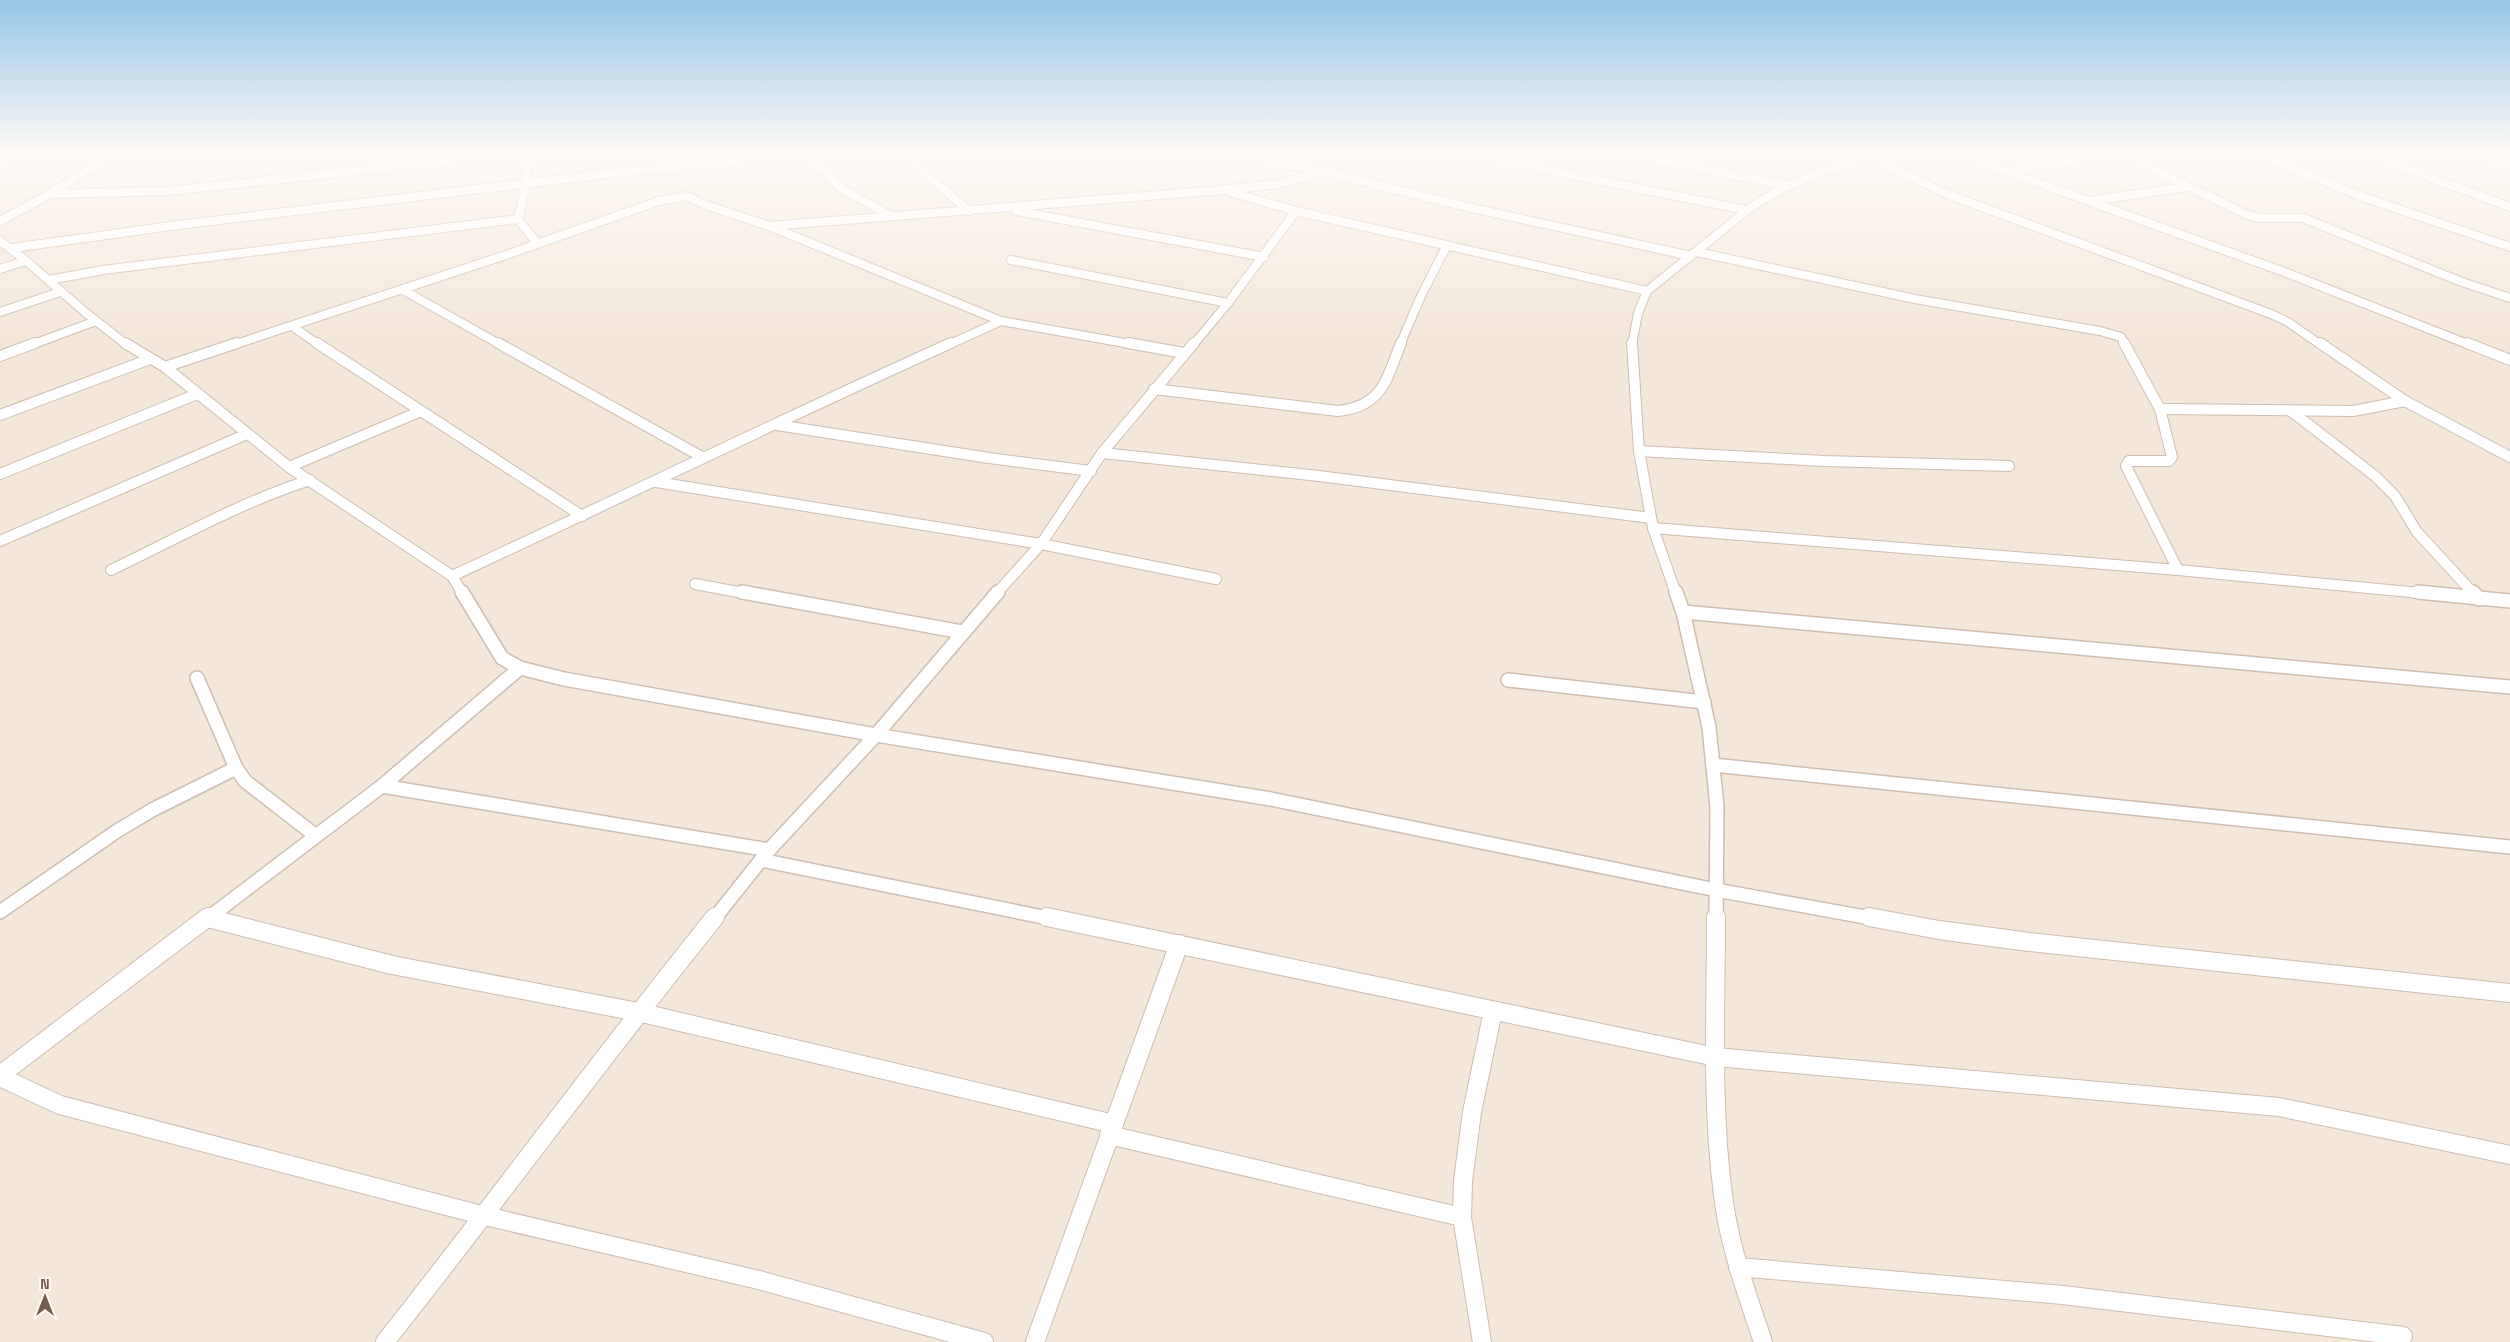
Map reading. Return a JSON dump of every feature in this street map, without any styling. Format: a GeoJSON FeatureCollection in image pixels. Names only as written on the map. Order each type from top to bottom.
{"type":"FeatureCollection","features":[{"type":"Feature","properties":{"kind":"street"},"geometry":{"type":"LineString","coordinates":[[12,248],[251,216]]}},
{"type":"Feature","properties":{"kind":"street"},"geometry":{"type":"LineString","coordinates":[[165,367],[403,290],[537,243],[623,216]]}},
{"type":"Feature","properties":{"kind":"street"},"geometry":{"type":"LineString","coordinates":[[738,216],[769,226],[1001,321],[1184,353]]}},
{"type":"Feature","properties":{"kind":"street"},"geometry":{"type":"LineString","coordinates":[[769,226],[882,216]]}},
{"type":"Feature","properties":{"kind":"street"},"geometry":{"type":"LineString","coordinates":[[1034,216],[1264,257]]}},
{"type":"Feature","properties":{"kind":"street"},"geometry":{"type":"LineString","coordinates":[[385,1342],[485,1216],[638,1012],[765,855],[876,735],[962,632],[1041,544],[1102,452],[1228,302],[1264,257],[1293,216]]}},
{"type":"Feature","properties":{"kind":"street"},"geometry":{"type":"LineString","coordinates":[[1317,216],[1647,291]]}},
{"type":"Feature","properties":{"kind":"street"},"geometry":{"type":"LineString","coordinates":[[1508,216],[1915,299],[2112,334],[2126,342],[2160,409],[2172,457],[2169,461],[2161,462],[2129,461],[2126,466],[2178,570]]}},
{"type":"Feature","properties":{"kind":"street"},"geometry":{"type":"LineString","coordinates":[[1741,216],[1647,291],[1638,313],[1632,343],[1639,451],[1652,523],[1683,612],[1710,726],[1717,807],[1716,1057],[1718,1149],[1723,1197],[1738,1267],[1763,1342]]}},
{"type":"Feature","properties":{"kind":"street"},"geometry":{"type":"LineString","coordinates":[[2005,216],[2062,235],[2288,322],[2406,401],[2510,457]]}},
{"type":"Feature","properties":{"kind":"street"},"geometry":{"type":"LineString","coordinates":[[2125,216],[2287,273],[2510,360]]}},
{"type":"Feature","properties":{"kind":"street"},"geometry":{"type":"LineString","coordinates":[[2249,216],[2254,218],[2303,218],[2462,282],[2510,298]]}},
{"type":"Feature","properties":{"kind":"street"},"geometry":{"type":"LineString","coordinates":[[2423,216],[2510,247]]}},
{"type":"Feature","properties":{"kind":"street"},"geometry":{"type":"LineString","coordinates":[[518,219],[537,243]]}},
{"type":"Feature","properties":{"kind":"street"},"geometry":{"type":"LineString","coordinates":[[49,280],[103,270],[518,219]]}},
{"type":"Feature","properties":{"kind":"street"},"geometry":{"type":"LineString","coordinates":[[0,241],[12,248],[60,292],[96,321],[150,360],[165,367],[289,467],[452,576],[502,658],[520,668],[564,679],[876,735],[1270,799],[1716,890],[1982,937],[2510,993]]}},
{"type":"Feature","properties":{"kind":"street"},"geometry":{"type":"LineString","coordinates":[[1154,389],[1338,411],[1357,410],[1370,403],[1380,393],[1421,296],[1447,245]]}},
{"type":"Feature","properties":{"kind":"street"},"geometry":{"type":"LineString","coordinates":[[1012,260],[1228,302]]}},
{"type":"Feature","properties":{"kind":"street"},"geometry":{"type":"LineString","coordinates":[[0,269],[25,261]]}},
{"type":"Feature","properties":{"kind":"street"},"geometry":{"type":"LineString","coordinates":[[403,290],[702,457]]}},
{"type":"Feature","properties":{"kind":"street"},"geometry":{"type":"LineString","coordinates":[[0,312],[60,292]]}},
{"type":"Feature","properties":{"kind":"street"},"geometry":{"type":"LineString","coordinates":[[0,356],[96,321]]}},
{"type":"Feature","properties":{"kind":"street"},"geometry":{"type":"LineString","coordinates":[[452,576],[656,482],[702,457],[777,425],[809,408],[1001,321]]}},
{"type":"Feature","properties":{"kind":"street"},"geometry":{"type":"LineString","coordinates":[[292,326],[371,380],[582,516]]}},
{"type":"Feature","properties":{"kind":"street"},"geometry":{"type":"LineString","coordinates":[[0,415],[150,360]]}},
{"type":"Feature","properties":{"kind":"street"},"geometry":{"type":"LineString","coordinates":[[0,474],[197,394]]}},
{"type":"Feature","properties":{"kind":"street"},"geometry":{"type":"LineString","coordinates":[[2160,409],[2354,411],[2406,401]]}},
{"type":"Feature","properties":{"kind":"street"},"geometry":{"type":"LineString","coordinates":[[289,467],[421,411]]}},
{"type":"Feature","properties":{"kind":"street"},"geometry":{"type":"LineString","coordinates":[[2292,411],[2382,483],[2395,496],[2417,532],[2479,598]]}},
{"type":"Feature","properties":{"kind":"street"},"geometry":{"type":"LineString","coordinates":[[777,425],[989,458],[1091,471]]}},
{"type":"Feature","properties":{"kind":"street"},"geometry":{"type":"LineString","coordinates":[[0,542],[247,434]]}},
{"type":"Feature","properties":{"kind":"street"},"geometry":{"type":"LineString","coordinates":[[2496,450],[2510,448]]}},
{"type":"Feature","properties":{"kind":"street"},"geometry":{"type":"LineString","coordinates":[[1639,451],[1824,461],[2009,466]]}},
{"type":"Feature","properties":{"kind":"street"},"geometry":{"type":"LineString","coordinates":[[1102,452],[1319,476],[1652,523],[1956,554],[2178,570],[2510,601]]}},
{"type":"Feature","properties":{"kind":"street"},"geometry":{"type":"LineString","coordinates":[[111,570],[249,504],[285,488],[310,480]]}},
{"type":"Feature","properties":{"kind":"street"},"geometry":{"type":"LineString","coordinates":[[656,482],[1041,544],[1216,579]]}},
{"type":"Feature","properties":{"kind":"street"},"geometry":{"type":"LineString","coordinates":[[695,584],[962,632]]}},
{"type":"Feature","properties":{"kind":"street"},"geometry":{"type":"LineString","coordinates":[[1683,612],[1984,641],[2227,660],[2510,687]]}},
{"type":"Feature","properties":{"kind":"street"},"geometry":{"type":"LineString","coordinates":[[520,668],[382,786],[0,1076],[60,1105],[485,1216],[758,1280],[984,1342]]}},
{"type":"Feature","properties":{"kind":"street"},"geometry":{"type":"LineString","coordinates":[[197,678],[236,768],[245,781],[316,836]]}},
{"type":"Feature","properties":{"kind":"street"},"geometry":{"type":"LineString","coordinates":[[1508,680],[1704,702]]}},
{"type":"Feature","properties":{"kind":"street"},"geometry":{"type":"LineString","coordinates":[[1713,764],[2510,847]]}},
{"type":"Feature","properties":{"kind":"street"},"geometry":{"type":"LineString","coordinates":[[0,912],[124,827],[152,810],[236,768]]}},
{"type":"Feature","properties":{"kind":"street"},"geometry":{"type":"LineString","coordinates":[[382,786],[765,855],[1716,1057],[2278,1107],[2510,1155]]}},
{"type":"Feature","properties":{"kind":"street"},"geometry":{"type":"LineString","coordinates":[[208,918],[392,965],[638,1012],[1462,1217]]}},
{"type":"Feature","properties":{"kind":"street"},"geometry":{"type":"LineString","coordinates":[[1035,1342],[1179,944]]}},
{"type":"Feature","properties":{"kind":"street"},"geometry":{"type":"LineString","coordinates":[[1482,1342],[1462,1217],[1463,1182],[1472,1112],[1493,1011]]}},
{"type":"Feature","properties":{"kind":"street"},"geometry":{"type":"LineString","coordinates":[[1738,1267],[2063,1295],[2403,1336]]}},
{"type":"Feature","properties":{"kind":"shaded area"},"geometry":{"type":"Polygon","coordinates":[[[0,216],[2510,216],[2510,1342],[0,1342],[0,216]]]}}]}
